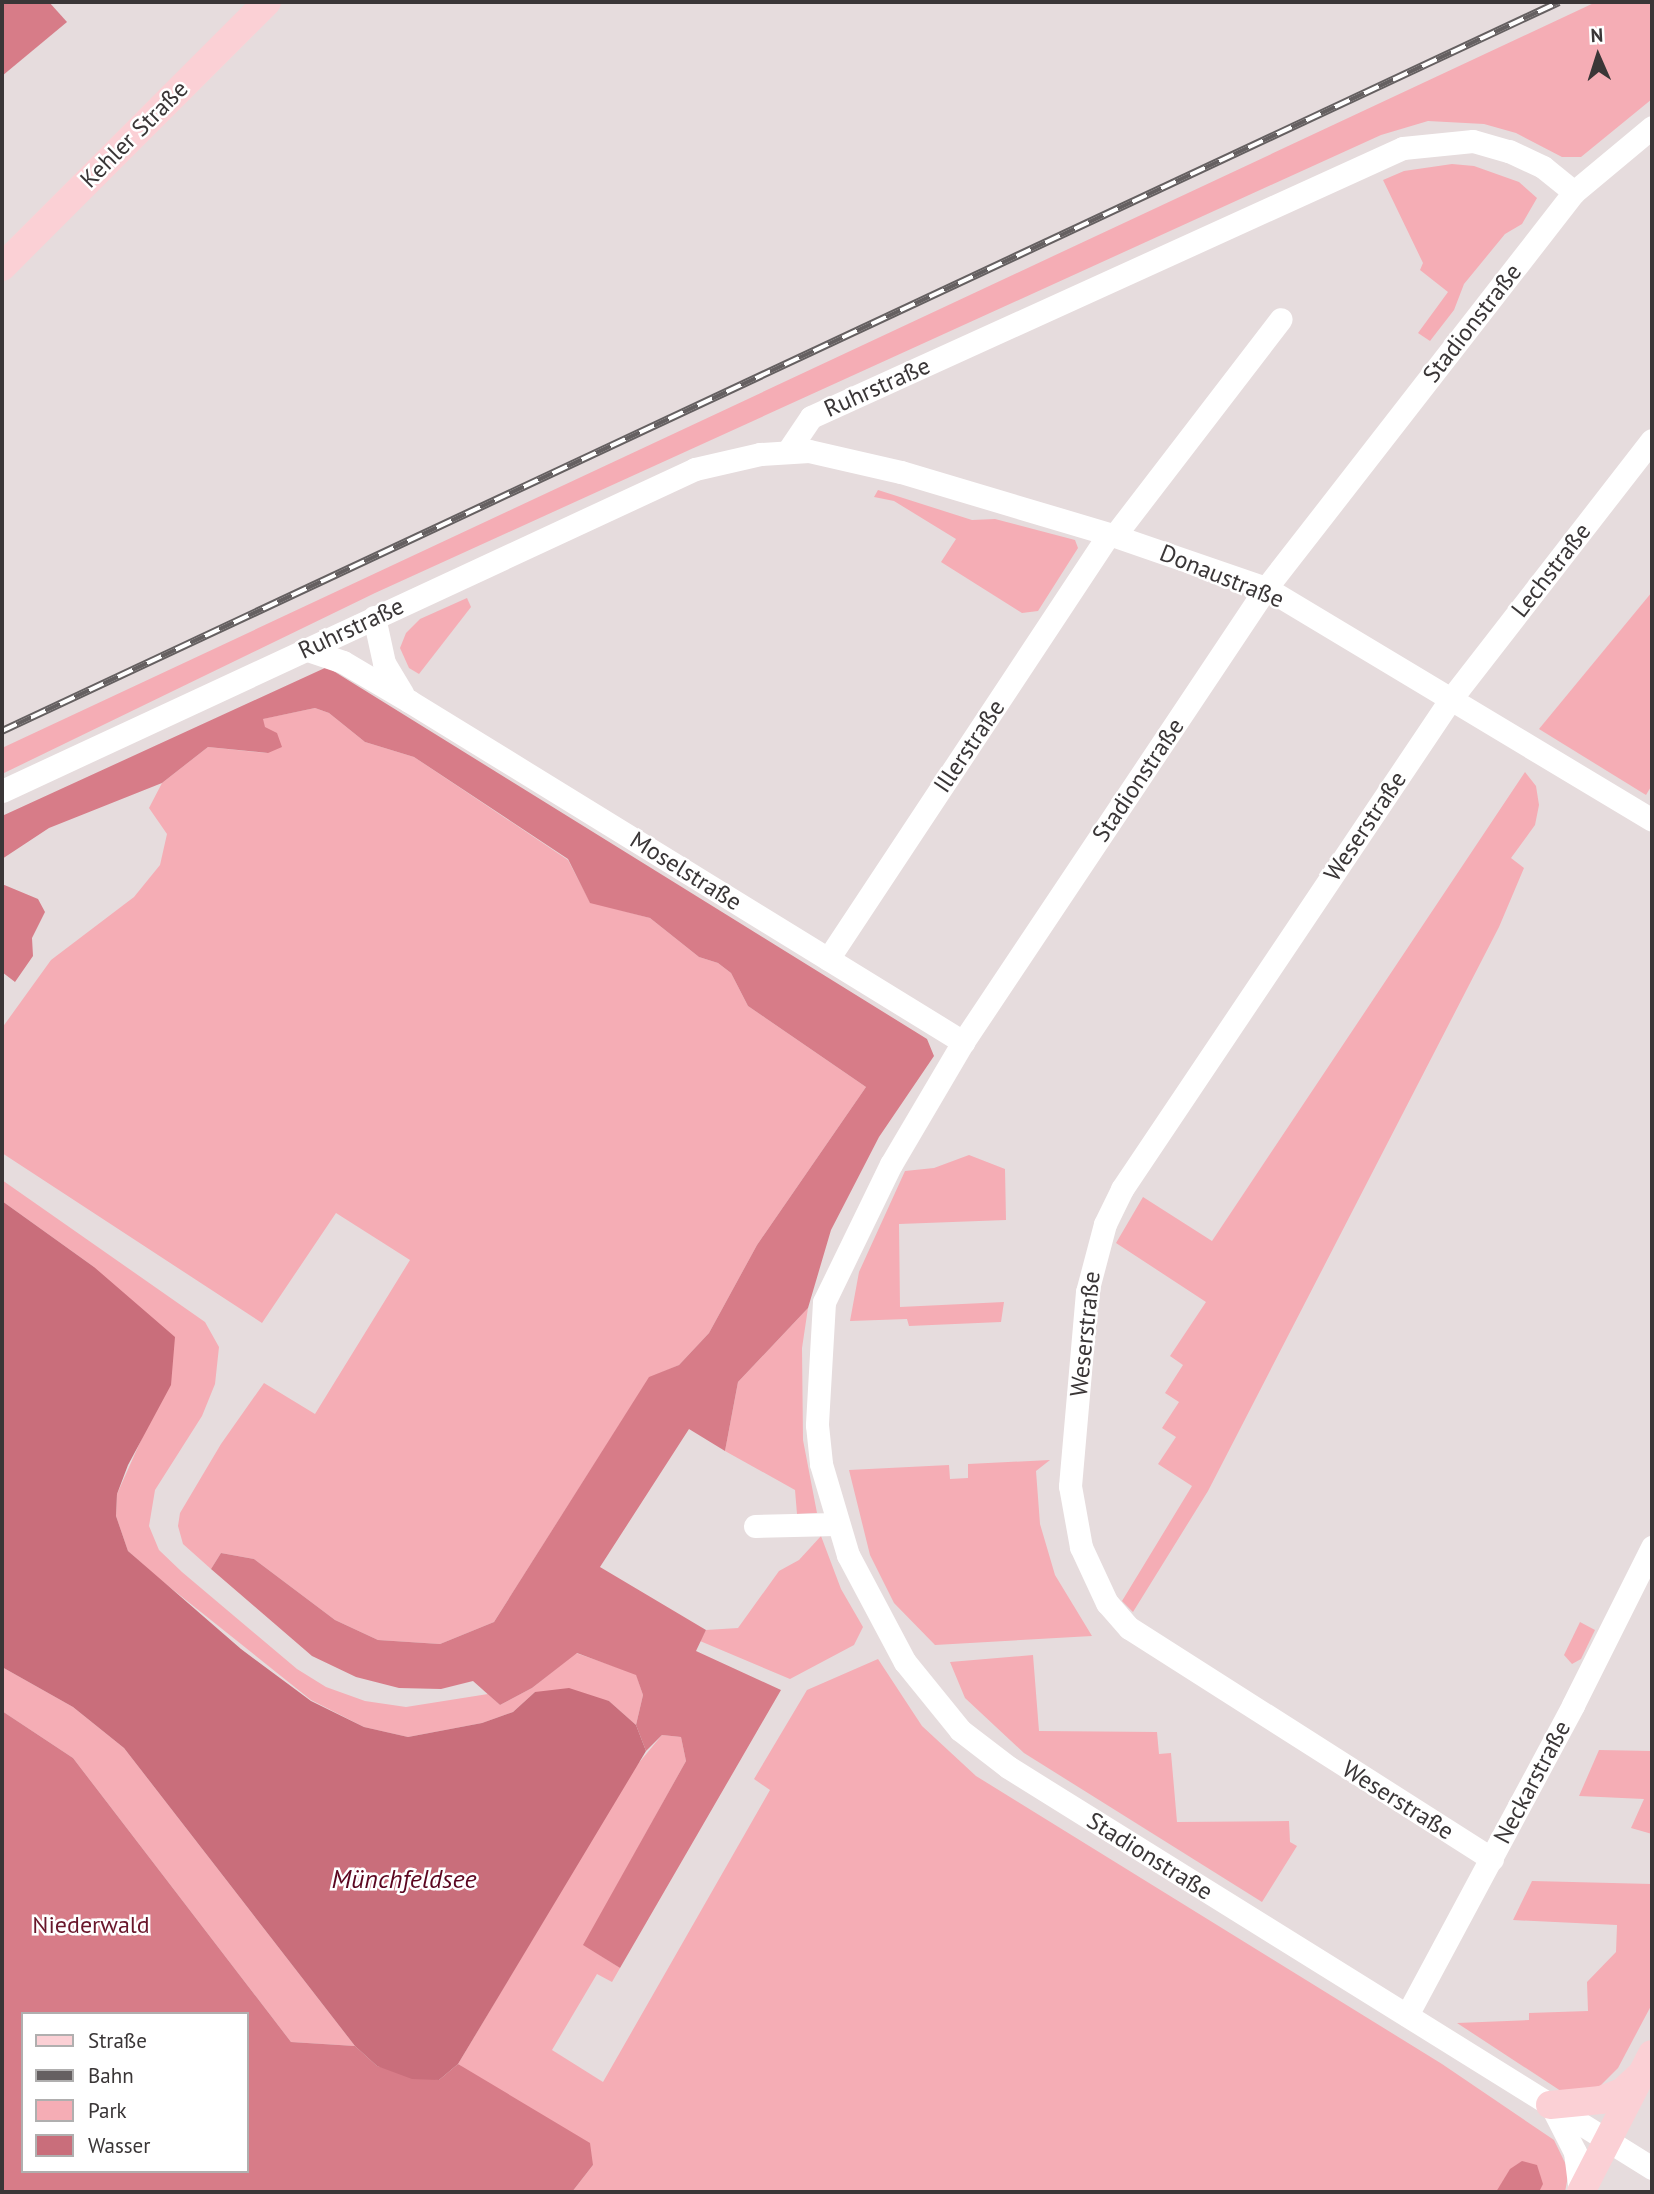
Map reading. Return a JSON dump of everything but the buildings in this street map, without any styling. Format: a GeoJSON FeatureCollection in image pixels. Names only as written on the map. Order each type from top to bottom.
{"type":"FeatureCollection","features":[{"type":"Feature","properties":{"kind":"main road","name":"Kehler Straße"},"geometry":{"type":"LineString","coordinates":[[2,267],[267,2]]}},
{"type":"Feature","properties":{"kind":"main road"},"geometry":{"type":"LineString","coordinates":[[1550,2105],[1601,2100],[1622,2092],[1647,2064]]}},
{"type":"Feature","properties":{"kind":"main road"},"geometry":{"type":"LineString","coordinates":[[1580,2192],[1647,2064]]}},
{"type":"Feature","properties":{"kind":"street","name":"Stadionstraße"},"geometry":{"type":"LineString","coordinates":[[1652,127],[1574,192],[1266,589],[963,1042],[891,1164],[824,1302],[817,1425],[836,1524],[891,1639],[919,1682],[960,1730],[1019,1774],[1652,2168]]}},
{"type":"Feature","properties":{"kind":"street","name":"Ruhrstraße"},"geometry":{"type":"LineString","coordinates":[[2,791],[695,469],[788,451],[811,417],[1403,148],[1473,141],[1509,150],[1543,167],[1574,192]]}},
{"type":"Feature","properties":{"kind":"street","name":"Illerstraße"},"geometry":{"type":"LineString","coordinates":[[828,959],[1112,535],[1282,319]]}},
{"type":"Feature","properties":{"kind":"street","name":"Lechstraße"},"geometry":{"type":"LineString","coordinates":[[1450,700],[1652,440]]}},
{"type":"Feature","properties":{"kind":"street","name":"Donaustraße"},"geometry":{"type":"LineString","coordinates":[[788,451],[869,463],[1112,535],[1266,589],[1652,820]]}},
{"type":"Feature","properties":{"kind":"street","name":"Moselstraße"},"geometry":{"type":"LineString","coordinates":[[374,617],[393,683],[409,701]]}},
{"type":"Feature","properties":{"kind":"street","name":"Moselstraße"},"geometry":{"type":"LineString","coordinates":[[305,649],[343,662],[409,701],[963,1042]]}},
{"type":"Feature","properties":{"kind":"street","name":"Weserstraße"},"geometry":{"type":"LineString","coordinates":[[1450,700],[1122,1189],[1105,1224],[1087,1292],[1070,1486],[1087,1566],[1107,1603],[1129,1628],[1492,1859]]}},
{"type":"Feature","properties":{"kind":"street"},"geometry":{"type":"LineString","coordinates":[[755,1526],[836,1524]]}},
{"type":"Feature","properties":{"kind":"street","name":"Neckarstraße"},"geometry":{"type":"LineString","coordinates":[[1407,2015],[1492,1859],[1652,1547]]}},
{"type":"Feature","properties":{"kind":"street","name":"Stadionstraße"},"geometry":{"type":"LineString","coordinates":[[1550,2105],[1575,2152],[1580,2192]]}},
{"type":"Feature","properties":{"kind":"green space"},"geometry":{"type":"Polygon","coordinates":[[[2,2],[49,2],[67,22],[2,76],[2,2]]]}},
{"type":"Feature","properties":{"kind":"green space"},"geometry":{"type":"Polygon","coordinates":[[[1596,2],[1652,2],[1652,99],[1581,157],[1562,157],[1516,133],[1484,124],[1428,121],[1381,135],[375,593],[2,774],[2,748],[1596,2]]]}},
{"type":"Feature","properties":{"kind":"green space"},"geometry":{"type":"Polygon","coordinates":[[[1452,164],[1474,166],[1519,182],[1537,198],[1522,224],[1505,234],[1464,284],[1454,310],[1430,341],[1418,333],[1448,292],[1420,270],[1423,263],[1383,180],[1404,171],[1452,164]]]}},
{"type":"Feature","properties":{"kind":"green space"},"geometry":{"type":"Polygon","coordinates":[[[878,490],[972,520],[995,519],[1075,540],[1078,548],[1038,611],[1022,613],[941,562],[956,539],[894,501],[874,497],[878,490]]]}},
{"type":"Feature","properties":{"kind":"green space"},"geometry":{"type":"Polygon","coordinates":[[[1652,592],[1652,785],[1646,795],[1539,729],[1652,592]]]}},
{"type":"Feature","properties":{"kind":"green space"},"geometry":{"type":"Polygon","coordinates":[[[467,598],[471,607],[419,674],[409,668],[400,648],[406,633],[420,619],[467,598]]]}},
{"type":"Feature","properties":{"kind":"green space"},"geometry":{"type":"Polygon","coordinates":[[[327,667],[927,1039],[934,1056],[879,1137],[831,1230],[808,1308],[738,1382],[725,1451],[689,1429],[600,1567],[706,1630],[696,1651],[781,1690],[620,1968],[583,1945],[686,1761],[681,1737],[662,1735],[646,1751],[636,1725],[643,1695],[636,1675],[577,1653],[532,1688],[500,1705],[473,1681],[441,1689],[399,1688],[356,1677],[312,1656],[211,1569],[221,1553],[254,1559],[335,1620],[378,1640],[440,1644],[494,1622],[649,1377],[679,1365],[709,1333],[757,1245],[866,1087],[748,1006],[731,973],[718,963],[699,957],[650,918],[590,903],[568,859],[414,757],[365,742],[329,713],[315,708],[263,719],[265,727],[277,733],[282,747],[268,753],[208,747],[162,783],[49,828],[2,859],[2,816],[327,667]]]}},
{"type":"Feature","properties":{"kind":"green space"},"geometry":{"type":"Polygon","coordinates":[[[315,708],[329,713],[365,742],[414,757],[568,860],[590,902],[650,918],[699,957],[718,963],[731,973],[748,1006],[866,1087],[757,1245],[709,1333],[679,1365],[649,1378],[494,1622],[440,1644],[378,1640],[335,1620],[254,1559],[221,1553],[211,1569],[183,1544],[178,1526],[180,1513],[221,1444],[264,1383],[315,1414],[410,1260],[336,1213],[262,1323],[2,1153],[2,1028],[51,960],[134,897],[160,865],[167,834],[149,808],[162,783],[208,747],[267,753],[262,719],[315,708]]]}},
{"type":"Feature","properties":{"kind":"green space"},"geometry":{"type":"Polygon","coordinates":[[[1525,772],[1536,786],[1539,805],[1535,825],[1511,858],[1524,868],[1499,927],[1208,1491],[1133,1612],[1122,1601],[1192,1486],[1158,1464],[1176,1437],[1162,1428],[1179,1402],[1165,1393],[1183,1365],[1170,1356],[1206,1302],[1116,1243],[1143,1197],[1212,1241],[1525,772]]]}},
{"type":"Feature","properties":{"kind":"green space"},"geometry":{"type":"Polygon","coordinates":[[[2,884],[38,899],[45,912],[32,938],[33,956],[15,982],[2,972],[2,884]]]}},
{"type":"Feature","properties":{"kind":"green space"},"geometry":{"type":"Polygon","coordinates":[[[969,1155],[1005,1169],[1006,1220],[899,1224],[900,1307],[1004,1302],[1001,1322],[909,1326],[907,1319],[850,1321],[859,1272],[905,1171],[934,1168],[969,1155]]]}},
{"type":"Feature","properties":{"kind":"green space"},"geometry":{"type":"Polygon","coordinates":[[[2,1180],[205,1322],[219,1347],[215,1384],[202,1416],[155,1490],[149,1526],[159,1550],[182,1572],[297,1669],[326,1687],[365,1701],[406,1707],[488,1694],[500,1705],[532,1688],[576,1653],[636,1674],[643,1695],[636,1725],[609,1701],[535,1692],[513,1712],[482,1723],[408,1737],[364,1727],[311,1700],[157,1577],[128,1551],[116,1516],[117,1494],[150,1420],[94,1267],[2,1201],[2,1180]]]}},
{"type":"Feature","properties":{"kind":"green space"},"geometry":{"type":"Polygon","coordinates":[[[808,1308],[802,1348],[803,1440],[817,1513],[797,1514],[795,1490],[725,1451],[738,1382],[808,1308]]]}},
{"type":"Feature","properties":{"kind":"green space"},"geometry":{"type":"Polygon","coordinates":[[[1050,1460],[1036,1471],[1040,1524],[1055,1575],[1092,1636],[935,1645],[894,1603],[870,1555],[849,1470],[949,1465],[950,1479],[968,1478],[968,1464],[1050,1460]]]}},
{"type":"Feature","properties":{"kind":"green space"},"geometry":{"type":"Polygon","coordinates":[[[821,1536],[841,1589],[863,1627],[854,1645],[790,1679],[700,1641],[706,1630],[738,1628],[779,1571],[799,1560],[821,1536]]]}},
{"type":"Feature","properties":{"kind":"green space"},"geometry":{"type":"Polygon","coordinates":[[[1580,1622],[1595,1630],[1581,1659],[1572,1664],[1564,1655],[1580,1622]]]}},
{"type":"Feature","properties":{"kind":"green space"},"geometry":{"type":"Polygon","coordinates":[[[1033,1655],[1039,1731],[1157,1732],[1159,1754],[1171,1753],[1177,1822],[1289,1821],[1290,1842],[1297,1846],[1262,1902],[1024,1753],[965,1698],[950,1662],[1033,1655]]]}},
{"type":"Feature","properties":{"kind":"green space"},"geometry":{"type":"Polygon","coordinates":[[[878,1659],[922,1726],[976,1776],[1442,2064],[1554,2140],[1569,2171],[1565,2192],[572,2192],[593,2165],[458,2064],[632,1771],[662,1735],[681,1737],[686,1761],[584,1945],[620,1968],[612,1982],[597,1974],[552,2050],[603,2082],[770,1790],[754,1779],[807,1690],[878,1659]]]}},
{"type":"Feature","properties":{"kind":"green space"},"geometry":{"type":"Polygon","coordinates":[[[2,1667],[73,1707],[124,1748],[355,2046],[291,2042],[73,1758],[2,1711],[2,1667]]]}},
{"type":"Feature","properties":{"kind":"green space","name":"Niederwald"},"geometry":{"type":"Polygon","coordinates":[[[2,1711],[73,1758],[291,2042],[355,2046],[377,2066],[439,2080],[458,2064],[590,2143],[593,2165],[572,2192],[2,2192],[2,1711]]]}},
{"type":"Feature","properties":{"kind":"green space"},"geometry":{"type":"Polygon","coordinates":[[[1599,1750],[1652,1751],[1652,1834],[1631,1828],[1644,1799],[1579,1796],[1599,1750]]]}},
{"type":"Feature","properties":{"kind":"green space"},"geometry":{"type":"Polygon","coordinates":[[[1532,1881],[1652,1884],[1652,2004],[1618,2068],[1594,2092],[1567,2095],[1457,2023],[1529,2020],[1529,2013],[1588,2011],[1587,1982],[1616,1952],[1617,1925],[1513,1920],[1532,1881]]]}},
{"type":"Feature","properties":{"kind":"green space"},"geometry":{"type":"Polygon","coordinates":[[[1522,2161],[1537,2165],[1543,2184],[1539,2192],[1496,2192],[1510,2169],[1522,2161]]]}},
{"type":"Feature","properties":{"kind":"water","name":"Münchfeldsee"},"geometry":{"type":"Polygon","coordinates":[[[2,1201],[94,1267],[175,1337],[171,1385],[128,1465],[117,1494],[116,1516],[128,1551],[241,1649],[311,1701],[364,1727],[408,1737],[482,1723],[513,1712],[535,1692],[569,1688],[609,1701],[636,1725],[646,1751],[458,2064],[439,2080],[412,2079],[377,2066],[355,2046],[124,1748],[73,1707],[2,1667],[2,1201]]]}},
{"type":"Feature","properties":{"kind":"railway"},"geometry":{"type":"LineString","coordinates":[[2,731],[1559,2]]}}]}
